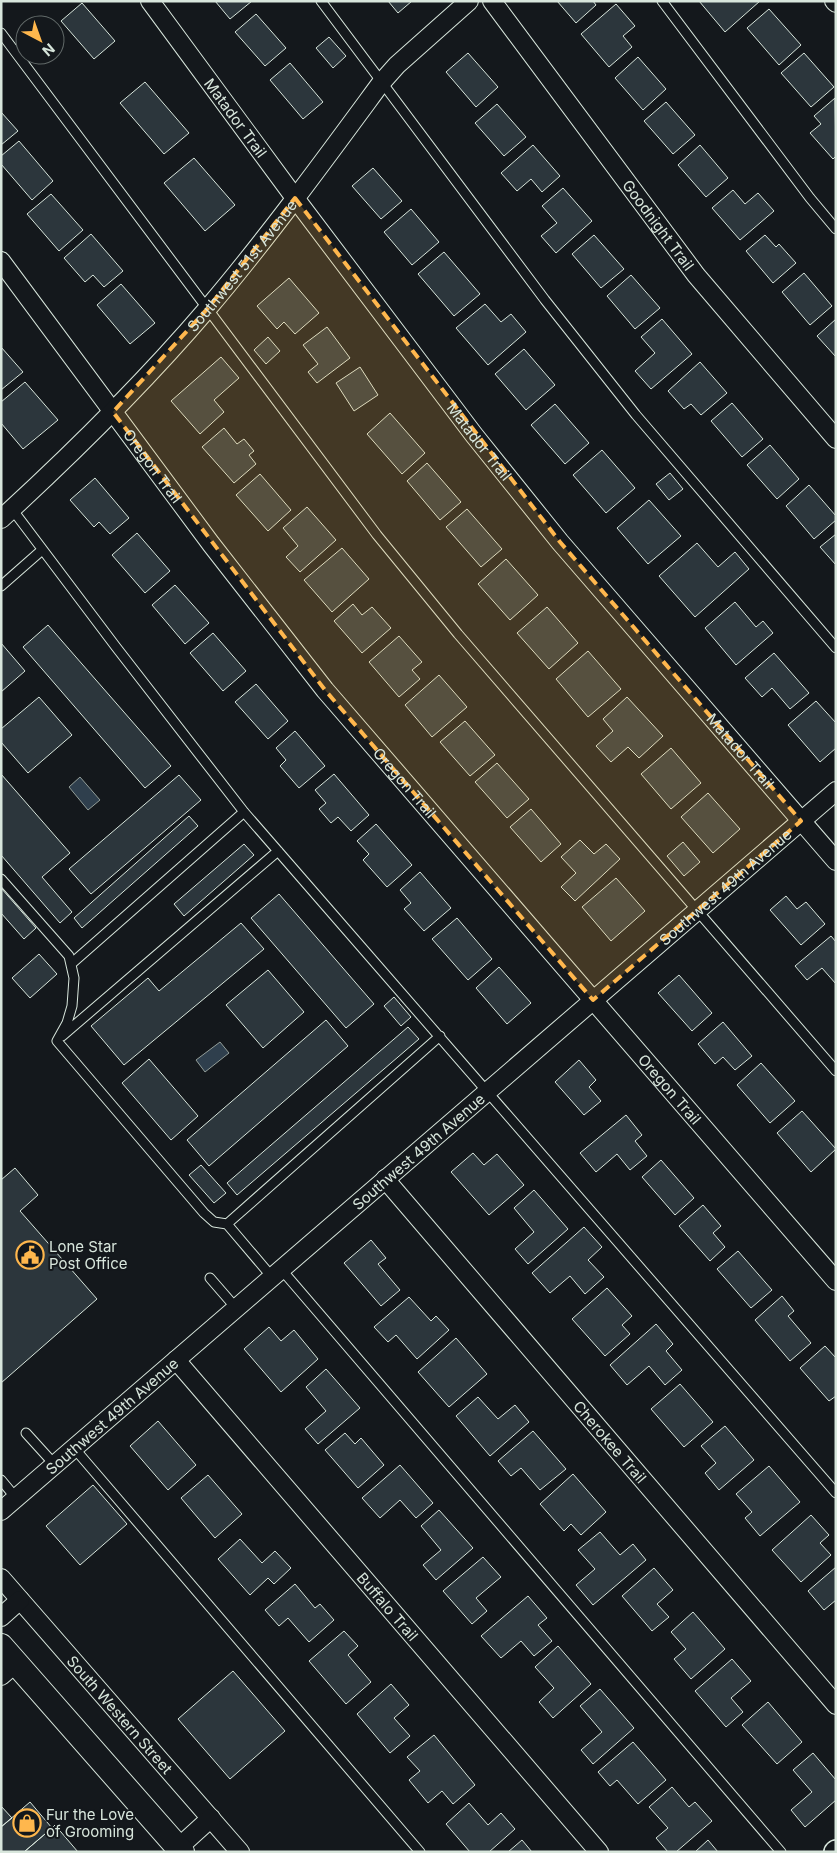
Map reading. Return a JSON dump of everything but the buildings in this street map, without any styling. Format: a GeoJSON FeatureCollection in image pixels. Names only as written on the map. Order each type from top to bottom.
{"type":"FeatureCollection","features":[{"type":"Feature","properties":{"kind":"main road"},"geometry":{"type":"LineString","coordinates":[[6,1662],[180,1850]]}},
{"type":"Feature","properties":{"kind":"street","name":"Matador Trail"},"geometry":{"type":"LineString","coordinates":[[150,1],[295,198],[474,435],[560,542],[836,861]]}},
{"type":"Feature","properties":{"kind":"street","name":"Southwest 51st Avenue"},"geometry":{"type":"LineString","coordinates":[[7,514],[114,412],[208,308],[295,198],[396,65],[469,1]]}},
{"type":"Feature","properties":{"kind":"street","name":"Goodnight Trail"},"geometry":{"type":"LineString","coordinates":[[492,1],[696,274],[836,439]]}},
{"type":"Feature","properties":{"kind":"street","name":"Oregon Trail"},"geometry":{"type":"LineString","coordinates":[[1,261],[211,544],[325,690],[836,1281]]}},
{"type":"Feature","properties":{"kind":"street","name":"Southwest 49th Avenue"},"geometry":{"type":"LineString","coordinates":[[1,1511],[836,791]]}},
{"type":"Feature","properties":{"kind":"street","name":"Cherokee Trail"},"geometry":{"type":"LineString","coordinates":[[385,1179],[836,1705]]}},
{"type":"Feature","properties":{"kind":"street","name":"Buffalo Trail"},"geometry":{"type":"LineString","coordinates":[[176,1360],[599,1852]]}},
{"type":"Feature","properties":{"kind":"street","name":"South Western Street"},"geometry":{"type":"LineString","coordinates":[[1,1578],[240,1852]]}},
{"type":"Feature","properties":{"kind":"street"},"geometry":{"type":"LineString","coordinates":[[1,1617],[20,1600]]}},
{"type":"Feature","properties":{"kind":"street"},"geometry":{"type":"LineString","coordinates":[[180,1850],[211,1818]]}},
{"type":"Feature","properties":{"kind":"lane"},"geometry":{"type":"LineString","coordinates":[[321,1],[545,300],[636,415],[836,648]]}},
{"type":"Feature","properties":{"kind":"lane"},"geometry":{"type":"LineString","coordinates":[[662,1],[810,198],[836,228]]}},
{"type":"Feature","properties":{"kind":"lane"},"geometry":{"type":"LineString","coordinates":[[1,33],[384,543],[458,634],[836,1071]]}},
{"type":"Feature","properties":{"kind":"lane"},"geometry":{"type":"LineString","coordinates":[[7,514],[42,550],[244,812],[836,1493]]}},
{"type":"Feature","properties":{"kind":"lane"},"geometry":{"type":"LineString","coordinates":[[1,586],[42,550]]}},
{"type":"Feature","properties":{"kind":"lane"},"geometry":{"type":"LineString","coordinates":[[71,964],[244,812]]}},
{"type":"Feature","properties":{"kind":"lane"},"geometry":{"type":"LineString","coordinates":[[57,1041],[278,850]]}},
{"type":"Feature","properties":{"kind":"lane"},"geometry":{"type":"LineString","coordinates":[[1,879],[69,956],[74,978],[72,1006],[67,1023],[57,1041]]}},
{"type":"Feature","properties":{"kind":"lane"},"geometry":{"type":"LineString","coordinates":[[227,1224],[440,1036]]}},
{"type":"Feature","properties":{"kind":"lane"},"geometry":{"type":"LineString","coordinates":[[57,1041],[204,1213],[214,1222],[227,1224],[276,1273],[781,1852]]}},
{"type":"Feature","properties":{"kind":"lane"},"geometry":{"type":"LineString","coordinates":[[210,1278],[236,1308]]}},
{"type":"Feature","properties":{"kind":"lane"},"geometry":{"type":"LineString","coordinates":[[26,1433],[54,1465]]}},
{"type":"Feature","properties":{"kind":"lane"},"geometry":{"type":"LineString","coordinates":[[74,1448],[420,1852]]}},
{"type":"Feature","properties":{"kind":"lane"},"geometry":{"type":"LineString","coordinates":[[1,1480],[16,1498]]}},
{"type":"Feature","properties":{"kind":"highlighted area"},"geometry":{"type":"Polygon","coordinates":[[[295,198],[560,542],[801,821],[593,1000],[325,690],[113,412],[208,308],[295,198]]]}},
{"type":"Feature","properties":{"kind":"water"},"geometry":{"type":"Polygon","coordinates":[[[80,777],[100,800],[88,810],[69,787],[80,777]]]}},
{"type":"Feature","properties":{"kind":"water"},"geometry":{"type":"Polygon","coordinates":[[[220,1042],[229,1053],[205,1072],[196,1060],[220,1042]]]}},
{"type":"Feature","properties":{"kind":"place","name":"Lone Star Post Office"},"geometry":{"type":"Point","coordinates":[30,1255]}},
{"type":"Feature","properties":{"kind":"place","name":"Fur the Love of Grooming"},"geometry":{"type":"Point","coordinates":[27,1823]}}]}
